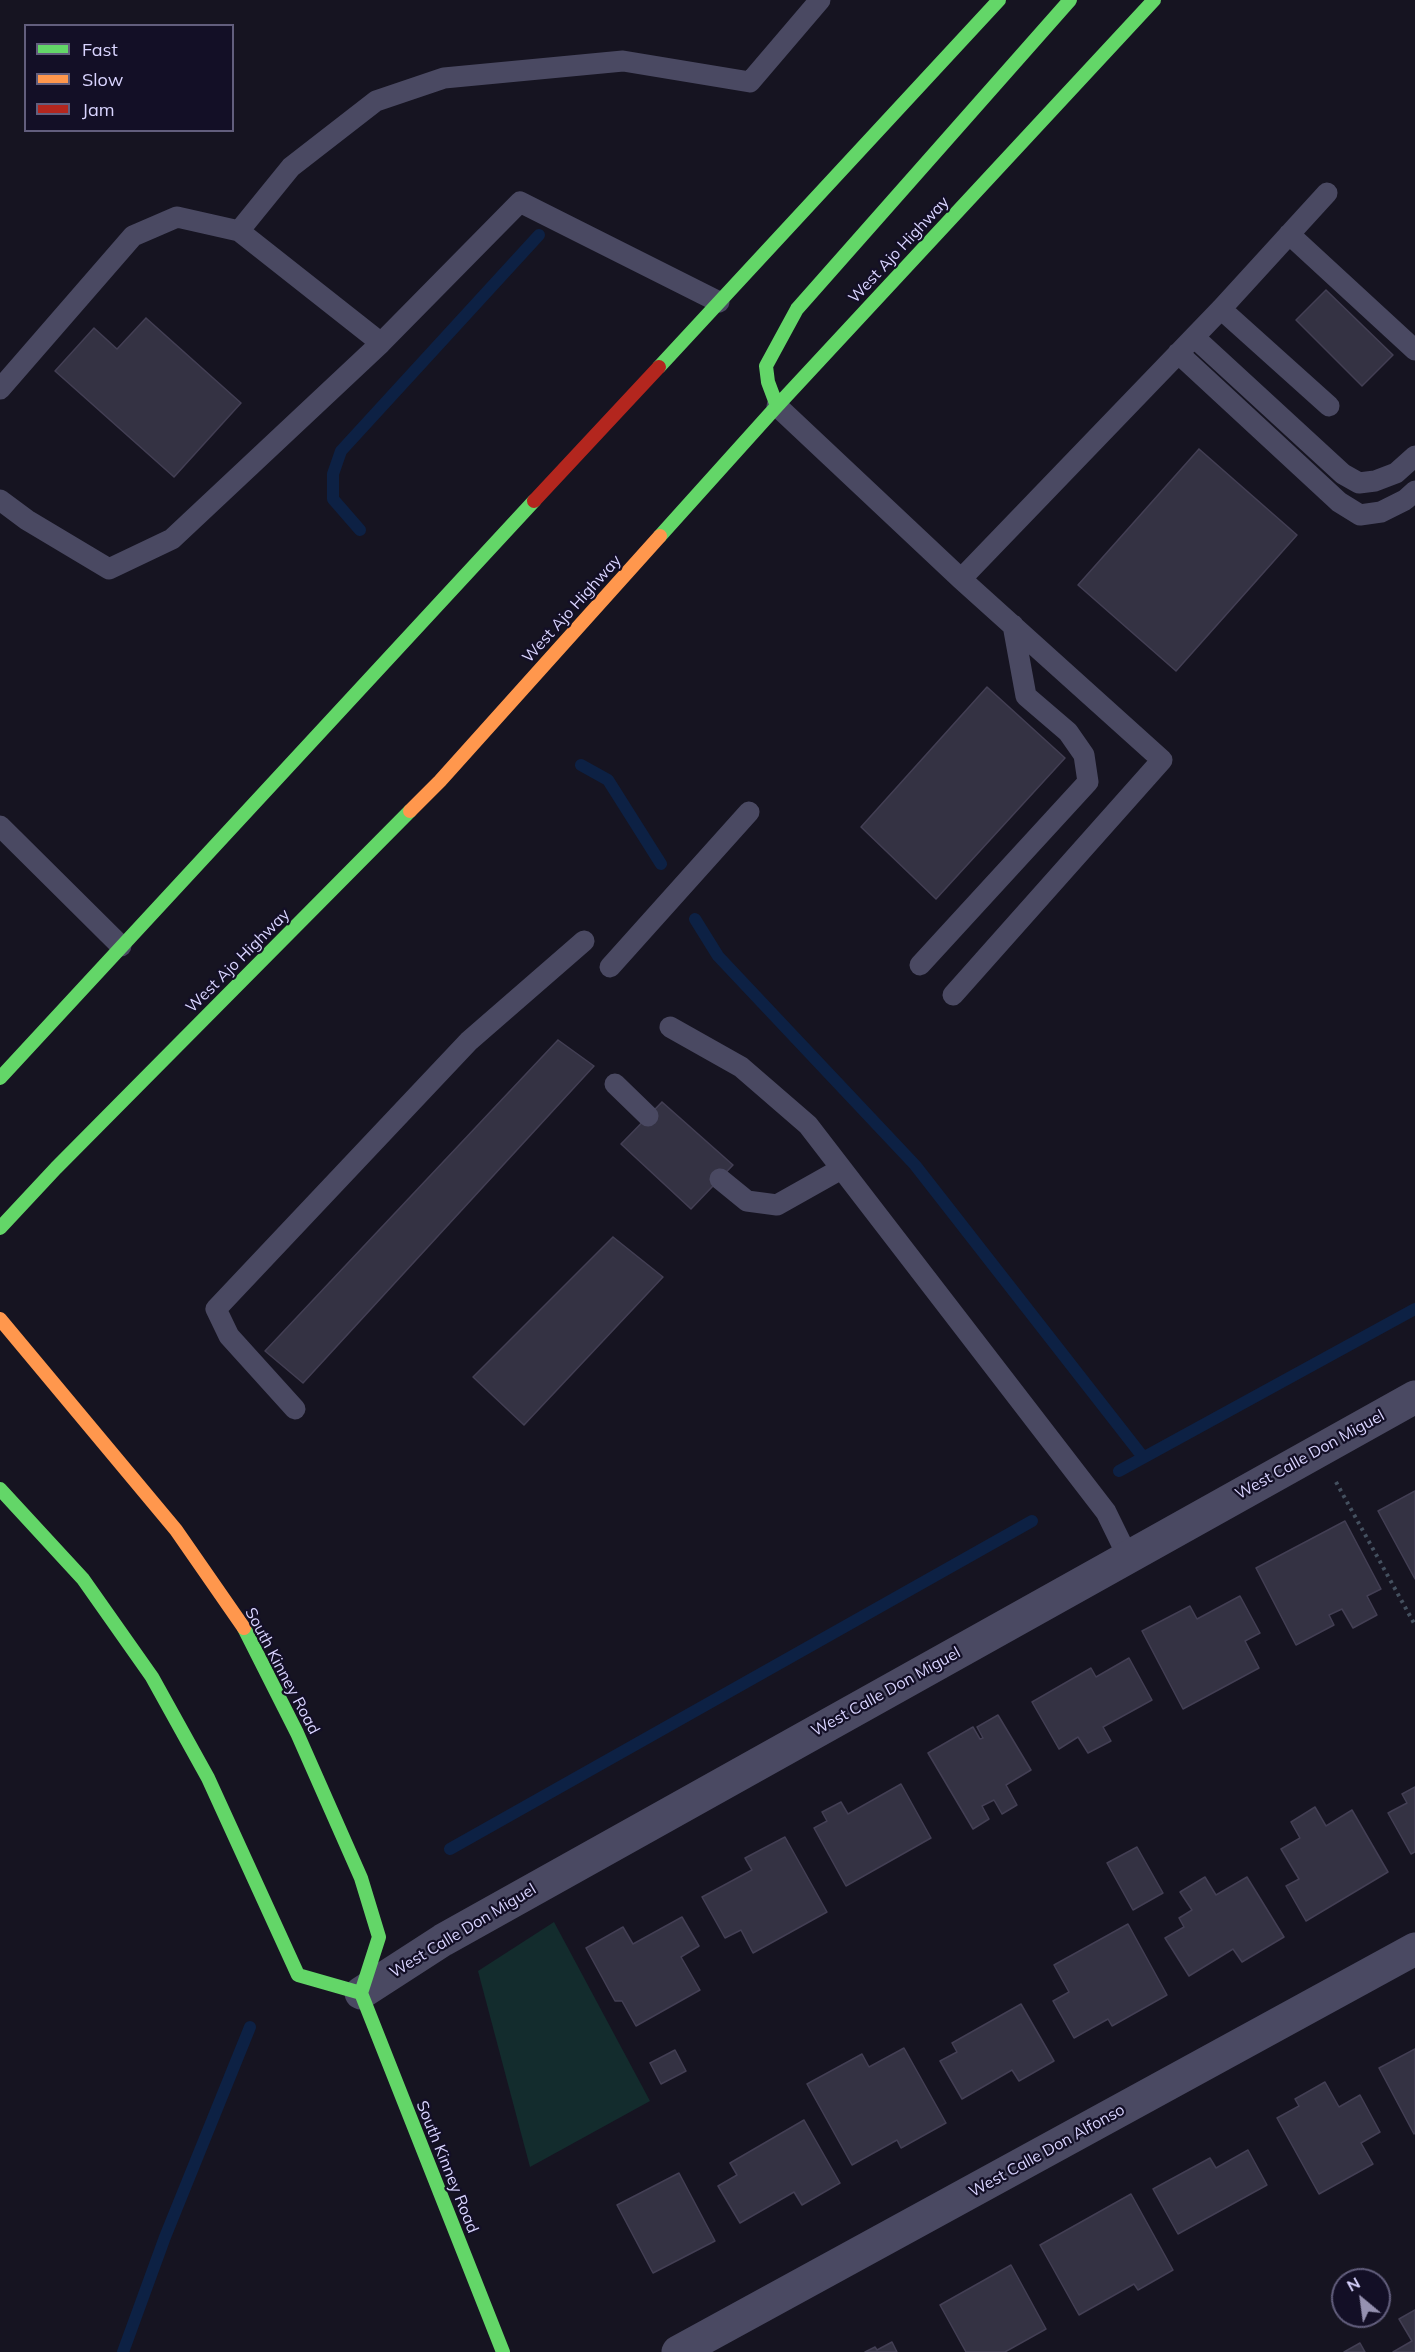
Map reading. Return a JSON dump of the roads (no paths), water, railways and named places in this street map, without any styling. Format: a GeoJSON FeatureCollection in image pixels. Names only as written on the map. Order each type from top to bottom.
{"type":"FeatureCollection","features":[{"type":"Feature","properties":{"kind":"main road"},"geometry":{"type":"LineString","coordinates":[[0,1077],[999,0]]}},
{"type":"Feature","properties":{"kind":"main road"},"geometry":{"type":"LineString","coordinates":[[777,406],[768,382],[766,366],[797,309],[1070,0]]}},
{"type":"Feature","properties":{"kind":"main road","name":"West Ajo Highway"},"geometry":{"type":"LineString","coordinates":[[0,1228],[64,1159],[440,781],[777,406],[1154,0]]}},
{"type":"Feature","properties":{"kind":"main road","name":"South Kinney Road"},"geometry":{"type":"LineString","coordinates":[[0,1319],[176,1530],[241,1623],[297,1733],[361,1878],[378,1937],[361,1993],[503,2352]]}},
{"type":"Feature","properties":{"kind":"main road"},"geometry":{"type":"LineString","coordinates":[[0,1488],[83,1579],[152,1677],[208,1778],[298,1975],[361,1993]]}},
{"type":"Feature","properties":{"kind":"street","name":"West Calle Don Miguel"},"geometry":{"type":"LineString","coordinates":[[361,1993],[442,1940],[1415,1397]]}},
{"type":"Feature","properties":{"kind":"street","name":"West Calle Don Alfonso"},"geometry":{"type":"LineString","coordinates":[[678,2352],[1415,1949]]}},
{"type":"Feature","properties":{"kind":"lane"},"geometry":{"type":"LineString","coordinates":[[239,231],[291,167],[376,101],[444,78],[623,61],[750,82],[820,0]]}},
{"type":"Feature","properties":{"kind":"lane"},"geometry":{"type":"LineString","coordinates":[[961,579],[1221,309],[1327,193]]}},
{"type":"Feature","properties":{"kind":"lane"},"geometry":{"type":"LineString","coordinates":[[0,500],[27,520],[109,568],[172,539],[381,343],[520,202],[720,302]]}},
{"type":"Feature","properties":{"kind":"lane"},"geometry":{"type":"LineString","coordinates":[[0,389],[133,236],[177,217],[239,231],[381,343]]}},
{"type":"Feature","properties":{"kind":"lane"},"geometry":{"type":"LineString","coordinates":[[1288,234],[1415,350]]}},
{"type":"Feature","properties":{"kind":"lane"},"geometry":{"type":"LineString","coordinates":[[1221,309],[1329,406]]}},
{"type":"Feature","properties":{"kind":"lane"},"geometry":{"type":"LineString","coordinates":[[1194,337],[1343,474],[1359,483],[1375,481],[1396,472],[1415,456]]}},
{"type":"Feature","properties":{"kind":"lane"},"geometry":{"type":"LineString","coordinates":[[1178,353],[1339,502],[1360,515],[1381,512],[1404,500],[1415,491]]}},
{"type":"Feature","properties":{"kind":"lane"},"geometry":{"type":"LineString","coordinates":[[777,406],[961,579],[1162,760],[952,995]]}},
{"type":"Feature","properties":{"kind":"lane"},"geometry":{"type":"LineString","coordinates":[[920,965],[1088,782],[1084,755],[1068,732],[1026,696],[1013,625]]}},
{"type":"Feature","properties":{"kind":"lane"},"geometry":{"type":"LineString","coordinates":[[610,967],[749,812]]}},
{"type":"Feature","properties":{"kind":"lane"},"geometry":{"type":"LineString","coordinates":[[0,826],[121,946]]}},
{"type":"Feature","properties":{"kind":"lane"},"geometry":{"type":"LineString","coordinates":[[295,1408],[229,1336],[216,1309],[469,1041],[584,941]]}},
{"type":"Feature","properties":{"kind":"lane"},"geometry":{"type":"LineString","coordinates":[[670,1027],[741,1067],[808,1125],[1106,1512],[1128,1557]]}},
{"type":"Feature","properties":{"kind":"lane"},"geometry":{"type":"LineString","coordinates":[[615,1084],[648,1116]]}},
{"type":"Feature","properties":{"kind":"lane"},"geometry":{"type":"LineString","coordinates":[[720,1179],[747,1201],[777,1205],[842,1168]]}},
{"type":"Feature","properties":{"kind":"waterway"},"geometry":{"type":"LineString","coordinates":[[360,530],[333,499],[333,474],[341,451],[539,235]]}},
{"type":"Feature","properties":{"kind":"waterway"},"geometry":{"type":"LineString","coordinates":[[581,765],[608,780],[661,864]]}},
{"type":"Feature","properties":{"kind":"waterway"},"geometry":{"type":"LineString","coordinates":[[695,919],[718,956],[915,1165],[1143,1457]]}},
{"type":"Feature","properties":{"kind":"waterway"},"geometry":{"type":"LineString","coordinates":[[1119,1471],[1415,1309]]}},
{"type":"Feature","properties":{"kind":"waterway"},"geometry":{"type":"LineString","coordinates":[[450,1849],[1032,1521]]}},
{"type":"Feature","properties":{"kind":"waterway"},"geometry":{"type":"LineString","coordinates":[[123,2352],[165,2237],[250,2027]]}}]}
